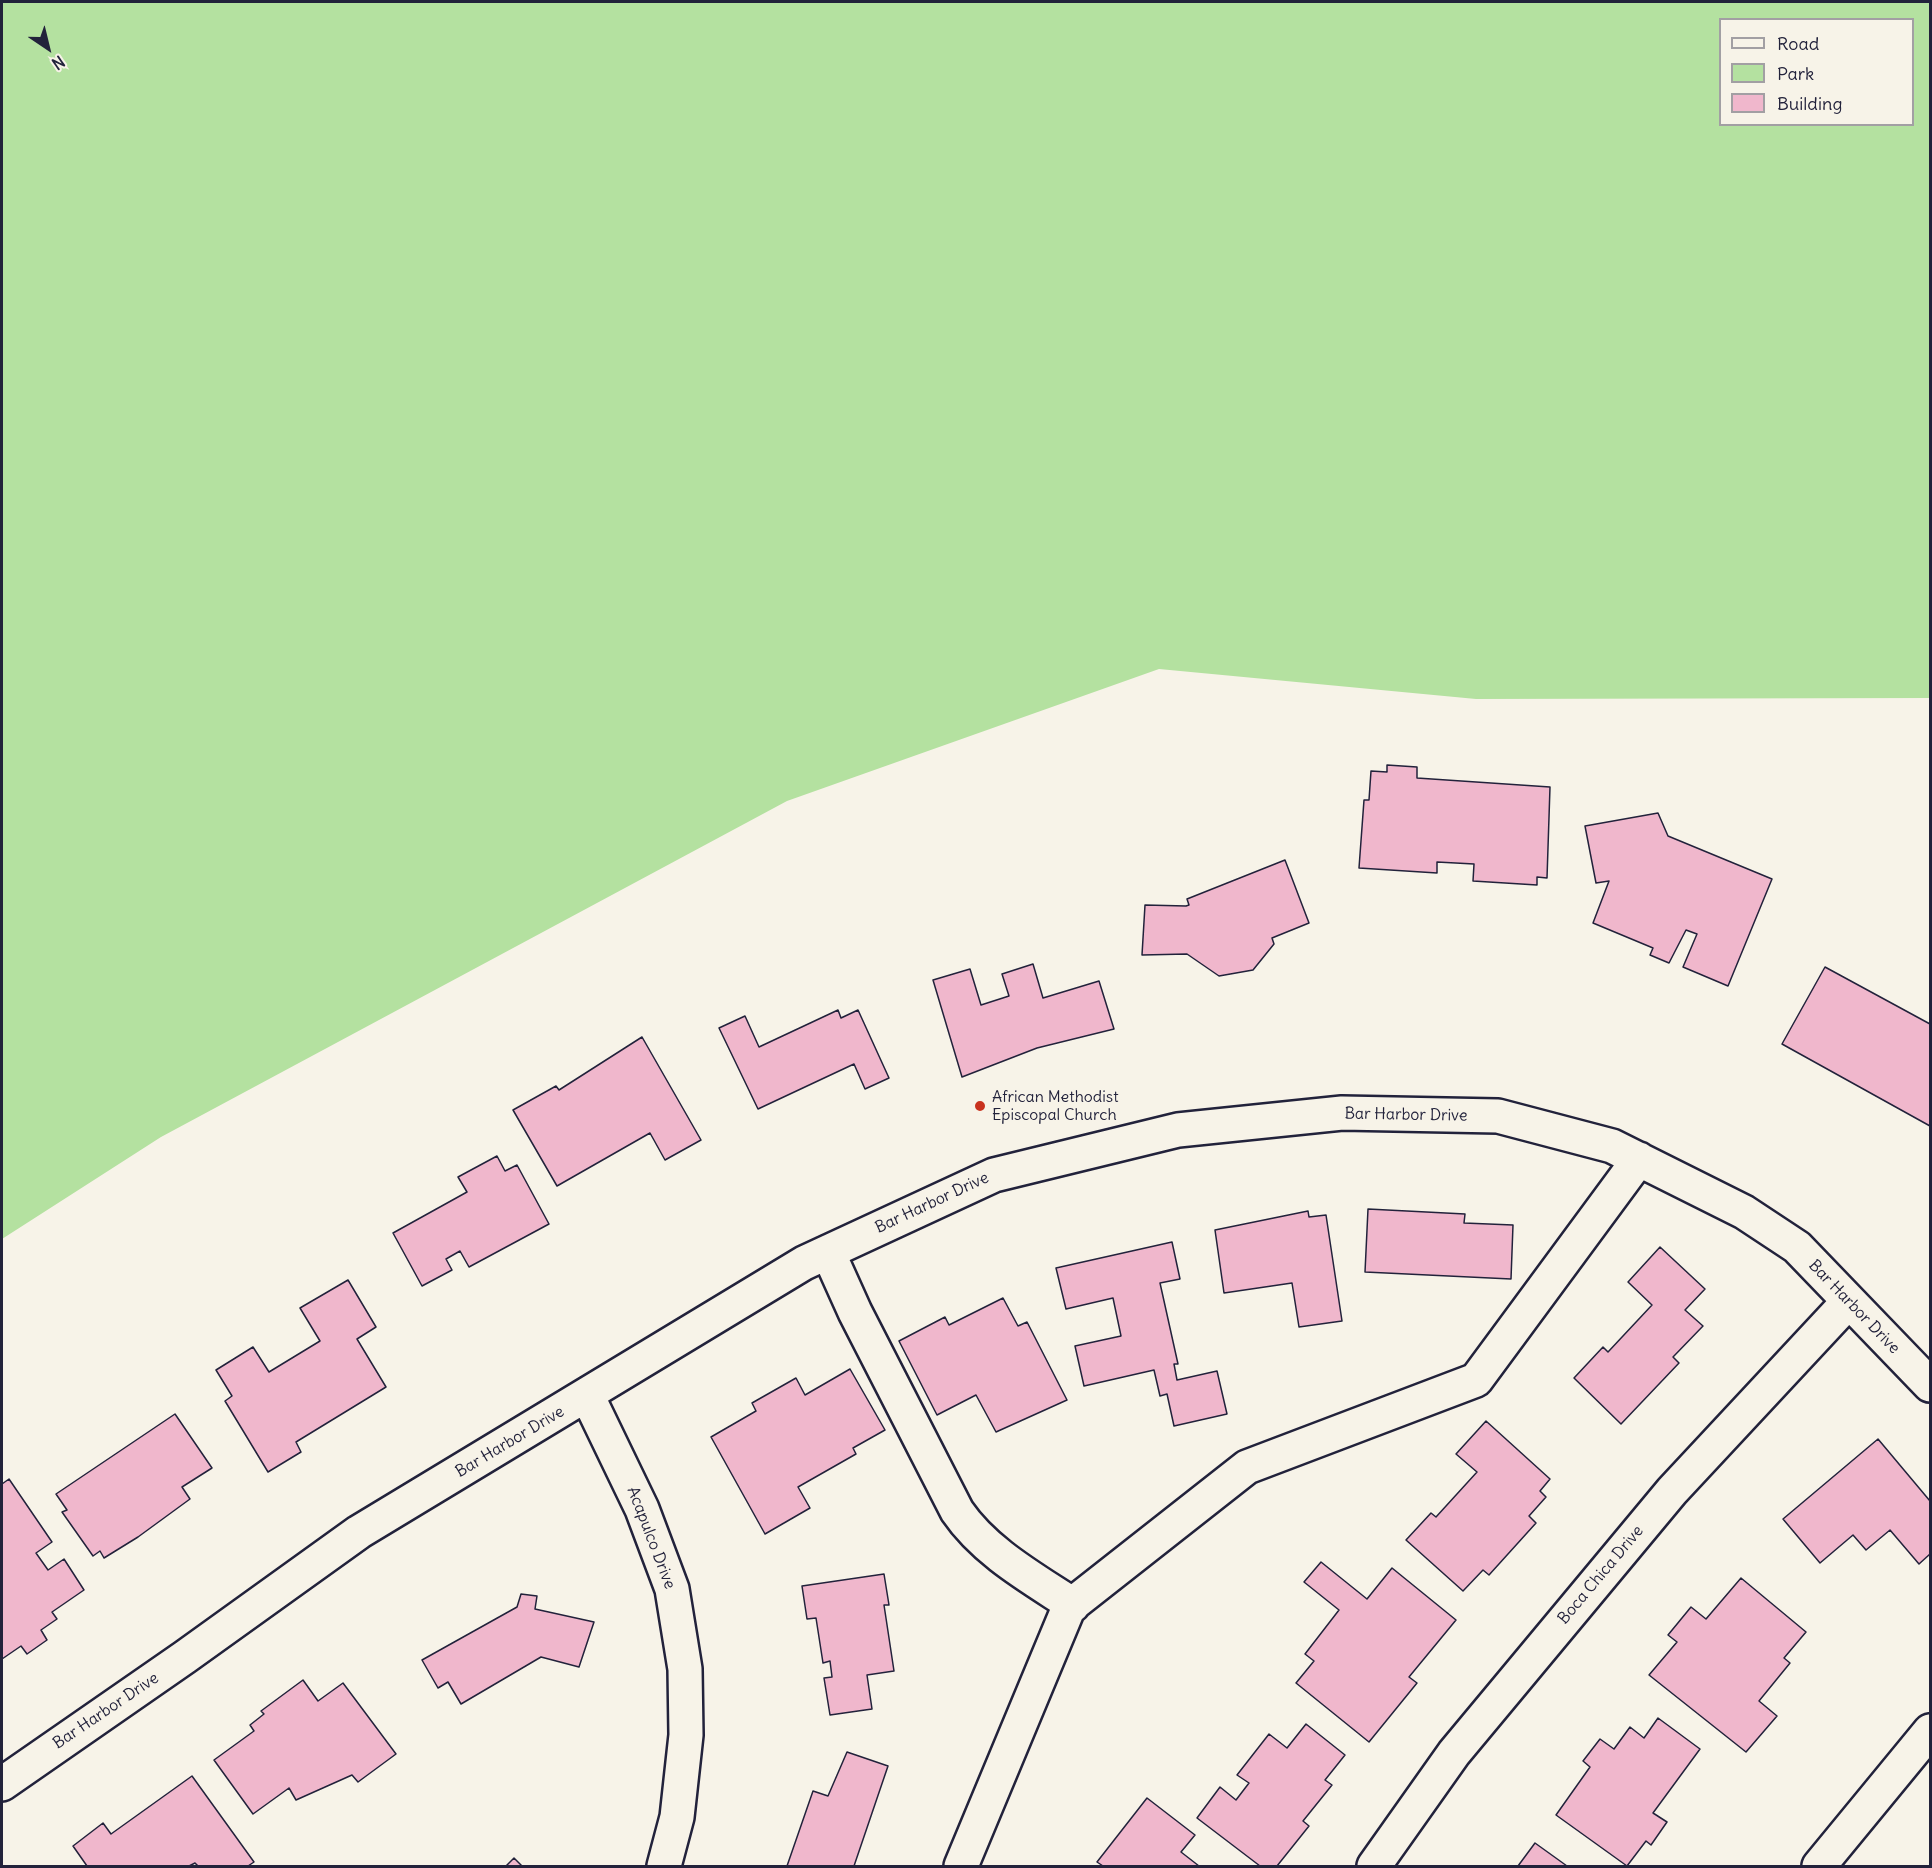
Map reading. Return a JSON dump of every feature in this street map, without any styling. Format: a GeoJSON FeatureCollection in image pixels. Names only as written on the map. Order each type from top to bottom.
{"type":"FeatureCollection","features":[{"type":"Feature","properties":{"kind":"street","name":"Bar Harbor Drive"},"geometry":{"type":"LineString","coordinates":[[2,1784],[359,1532],[804,1263],[994,1175],[1178,1130],[1342,1113],[1498,1116],[1612,1146],[1744,1212],[1797,1247],[1930,1385]]}},
{"type":"Feature","properties":{"kind":"street"},"geometry":{"type":"LineString","coordinates":[[961,1866],[1069,1607],[1247,1467],[1476,1380],[1639,1159]]}},
{"type":"Feature","properties":{"kind":"street"},"geometry":{"type":"LineString","coordinates":[[828,1252],[855,1312],[966,1525],[1028,1576],[1073,1605]]}},
{"type":"Feature","properties":{"kind":"street","name":"Boca Chica Drive"},"geometry":{"type":"LineString","coordinates":[[1374,1866],[1454,1753],[1672,1491],[1849,1301]]}},
{"type":"Feature","properties":{"kind":"street","name":"Acapulco Drive"},"geometry":{"type":"LineString","coordinates":[[587,1395],[642,1509],[672,1589],[676,1612],[685,1669],[686,1735],[677,1817],[664,1866]]}},
{"type":"Feature","properties":{"kind":"street"},"geometry":{"type":"LineString","coordinates":[[1819,1866],[1930,1731]]}},
{"type":"Feature","properties":{"kind":"green space"},"geometry":{"type":"Polygon","coordinates":[[[2,2],[1930,2],[1930,698],[1476,699],[1159,669],[787,801],[161,1137],[2,1239],[2,2]]]}},
{"type":"Feature","properties":{"kind":"building"},"geometry":{"type":"Polygon","coordinates":[[[1387,765],[1417,767],[1417,778],[1550,787],[1547,878],[1537,877],[1537,885],[1473,881],[1474,864],[1437,862],[1437,873],[1359,868],[1364,800],[1369,800],[1371,771],[1387,772],[1387,765]]]}},
{"type":"Feature","properties":{"kind":"building"},"geometry":{"type":"Polygon","coordinates":[[[1658,813],[1668,836],[1772,879],[1728,986],[1683,967],[1697,934],[1686,930],[1669,963],[1650,955],[1653,948],[1593,923],[1609,881],[1596,883],[1585,826],[1658,813]]]}},
{"type":"Feature","properties":{"kind":"building"},"geometry":{"type":"Polygon","coordinates":[[[1285,860],[1309,923],[1272,938],[1274,944],[1253,970],[1219,976],[1187,954],[1142,955],[1145,905],[1186,906],[1189,905],[1187,899],[1285,860]]]}},
{"type":"Feature","properties":{"kind":"building"},"geometry":{"type":"Polygon","coordinates":[[[1033,964],[1043,998],[1099,981],[1114,1029],[1037,1048],[962,1077],[933,980],[970,969],[981,1005],[1009,996],[1002,974],[1033,964]]]}},
{"type":"Feature","properties":{"kind":"building"},"geometry":{"type":"Polygon","coordinates":[[[1825,967],[1930,1024],[1930,1126],[1782,1044],[1825,967]]]}},
{"type":"Feature","properties":{"kind":"building"},"geometry":{"type":"Polygon","coordinates":[[[838,1010],[841,1018],[858,1010],[889,1078],[865,1089],[854,1064],[758,1109],[719,1028],[745,1016],[759,1047],[838,1010]]]}},
{"type":"Feature","properties":{"kind":"building"},"geometry":{"type":"Polygon","coordinates":[[[642,1037],[701,1140],[665,1160],[650,1133],[557,1186],[513,1110],[556,1086],[559,1090],[642,1037]]]}},
{"type":"Feature","properties":{"kind":"building"},"geometry":{"type":"Polygon","coordinates":[[[497,1156],[505,1171],[517,1165],[549,1224],[469,1267],[460,1251],[446,1259],[452,1270],[422,1286],[393,1233],[467,1192],[458,1177],[497,1156]]]}},
{"type":"Feature","properties":{"kind":"building"},"geometry":{"type":"Polygon","coordinates":[[[1368,1209],[1465,1214],[1464,1223],[1513,1225],[1511,1279],[1365,1272],[1368,1209]]]}},
{"type":"Feature","properties":{"kind":"building"},"geometry":{"type":"Polygon","coordinates":[[[1308,1211],[1309,1217],[1326,1215],[1342,1321],[1299,1327],[1292,1283],[1224,1293],[1215,1230],[1308,1211]]]}},
{"type":"Feature","properties":{"kind":"building"},"geometry":{"type":"Polygon","coordinates":[[[1172,1242],[1180,1279],[1160,1283],[1178,1364],[1174,1364],[1177,1380],[1217,1371],[1227,1414],[1174,1426],[1167,1394],[1160,1396],[1154,1370],[1084,1386],[1075,1346],[1121,1336],[1113,1298],[1066,1309],[1056,1268],[1172,1242]]]}},
{"type":"Feature","properties":{"kind":"building"},"geometry":{"type":"Polygon","coordinates":[[[1660,1247],[1705,1289],[1685,1310],[1703,1326],[1673,1357],[1679,1363],[1621,1424],[1574,1378],[1603,1347],[1608,1352],[1652,1305],[1628,1282],[1660,1247]]]}},
{"type":"Feature","properties":{"kind":"building"},"geometry":{"type":"Polygon","coordinates":[[[348,1280],[376,1327],[357,1339],[386,1387],[296,1442],[301,1452],[268,1472],[225,1401],[232,1396],[216,1370],[253,1347],[269,1372],[320,1341],[300,1308],[348,1280]]]}},
{"type":"Feature","properties":{"kind":"building"},"geometry":{"type":"Polygon","coordinates":[[[1003,1298],[1018,1326],[1027,1322],[1067,1400],[996,1432],[976,1395],[937,1415],[899,1341],[945,1317],[949,1325],[1003,1298]]]}},
{"type":"Feature","properties":{"kind":"building"},"geometry":{"type":"Polygon","coordinates":[[[850,1369],[885,1430],[853,1448],[856,1454],[798,1487],[810,1508],[765,1534],[711,1437],[756,1411],[752,1403],[796,1378],[805,1395],[850,1369]]]}},
{"type":"Feature","properties":{"kind":"building"},"geometry":{"type":"Polygon","coordinates":[[[175,1414],[212,1468],[182,1487],[190,1499],[138,1537],[104,1558],[100,1551],[93,1556],[62,1512],[67,1510],[56,1494],[175,1414]]]}},
{"type":"Feature","properties":{"kind":"building"},"geometry":{"type":"Polygon","coordinates":[[[1486,1421],[1550,1479],[1540,1491],[1546,1497],[1529,1516],[1536,1523],[1489,1575],[1483,1570],[1463,1591],[1406,1540],[1431,1513],[1436,1517],[1477,1472],[1456,1454],[1486,1421]]]}},
{"type":"Feature","properties":{"kind":"building"},"geometry":{"type":"Polygon","coordinates":[[[1878,1439],[1930,1501],[1930,1554],[1919,1564],[1890,1530],[1866,1550],[1853,1535],[1820,1563],[1783,1519],[1878,1439]]]}},
{"type":"Feature","properties":{"kind":"building"},"geometry":{"type":"Polygon","coordinates":[[[9,1479],[52,1542],[36,1553],[48,1570],[64,1559],[84,1590],[52,1612],[57,1619],[41,1630],[47,1640],[27,1654],[21,1646],[2,1659],[2,1484],[9,1479]]]}},
{"type":"Feature","properties":{"kind":"building"},"geometry":{"type":"Polygon","coordinates":[[[1321,1562],[1367,1599],[1392,1568],[1456,1620],[1409,1677],[1417,1683],[1369,1742],[1296,1683],[1314,1661],[1305,1654],[1339,1610],[1304,1582],[1321,1562]]]}},
{"type":"Feature","properties":{"kind":"building"},"geometry":{"type":"Polygon","coordinates":[[[884,1574],[889,1605],[884,1605],[894,1671],[867,1675],[872,1709],[830,1715],[824,1678],[832,1677],[830,1661],[823,1663],[816,1618],[807,1619],[802,1586],[884,1574]]]}},
{"type":"Feature","properties":{"kind":"building"},"geometry":{"type":"Polygon","coordinates":[[[1741,1578],[1806,1632],[1784,1658],[1790,1663],[1759,1701],[1777,1716],[1746,1752],[1649,1675],[1677,1642],[1668,1635],[1691,1607],[1706,1619],[1741,1578]]]}},
{"type":"Feature","properties":{"kind":"building"},"geometry":{"type":"Polygon","coordinates":[[[521,1594],[537,1596],[535,1609],[594,1622],[579,1667],[541,1657],[461,1704],[448,1682],[438,1688],[422,1660],[517,1607],[521,1594]]]}},
{"type":"Feature","properties":{"kind":"building"},"geometry":{"type":"Polygon","coordinates":[[[303,1680],[318,1701],[343,1683],[396,1754],[358,1782],[352,1775],[296,1800],[289,1788],[253,1814],[214,1760],[254,1731],[250,1725],[264,1714],[261,1711],[303,1680]]]}},
{"type":"Feature","properties":{"kind":"building"},"geometry":{"type":"Polygon","coordinates":[[[1658,1718],[1700,1749],[1653,1813],[1667,1822],[1651,1845],[1646,1841],[1627,1866],[1556,1815],[1590,1767],[1583,1761],[1600,1739],[1614,1749],[1630,1727],[1644,1738],[1658,1718]]]}},
{"type":"Feature","properties":{"kind":"building"},"geometry":{"type":"Polygon","coordinates":[[[1306,1724],[1345,1755],[1325,1780],[1332,1785],[1303,1821],[1309,1826],[1277,1866],[1260,1866],[1197,1818],[1220,1787],[1236,1800],[1249,1783],[1237,1775],[1269,1734],[1287,1748],[1306,1724]]]}},
{"type":"Feature","properties":{"kind":"building"},"geometry":{"type":"Polygon","coordinates":[[[847,1752],[888,1766],[854,1866],[787,1866],[813,1791],[828,1796],[847,1752]]]}},
{"type":"Feature","properties":{"kind":"building"},"geometry":{"type":"Polygon","coordinates":[[[192,1776],[254,1862],[248,1866],[198,1866],[195,1863],[189,1866],[87,1866],[73,1846],[103,1823],[111,1834],[192,1776]]]}},
{"type":"Feature","properties":{"kind":"building"},"geometry":{"type":"Polygon","coordinates":[[[1147,1798],[1195,1835],[1181,1852],[1199,1866],[1103,1866],[1097,1862],[1147,1798]]]}},
{"type":"Feature","properties":{"kind":"building"},"geometry":{"type":"Polygon","coordinates":[[[1535,1843],[1567,1866],[1518,1866],[1535,1843]]]}},
{"type":"Feature","properties":{"kind":"building"},"geometry":{"type":"Polygon","coordinates":[[[514,1858],[522,1866],[506,1866],[514,1858]]]}},
{"type":"Feature","properties":{"kind":"place","name":"African Methodist Episcopal Church"},"geometry":{"type":"Point","coordinates":[980,1106]}}]}
